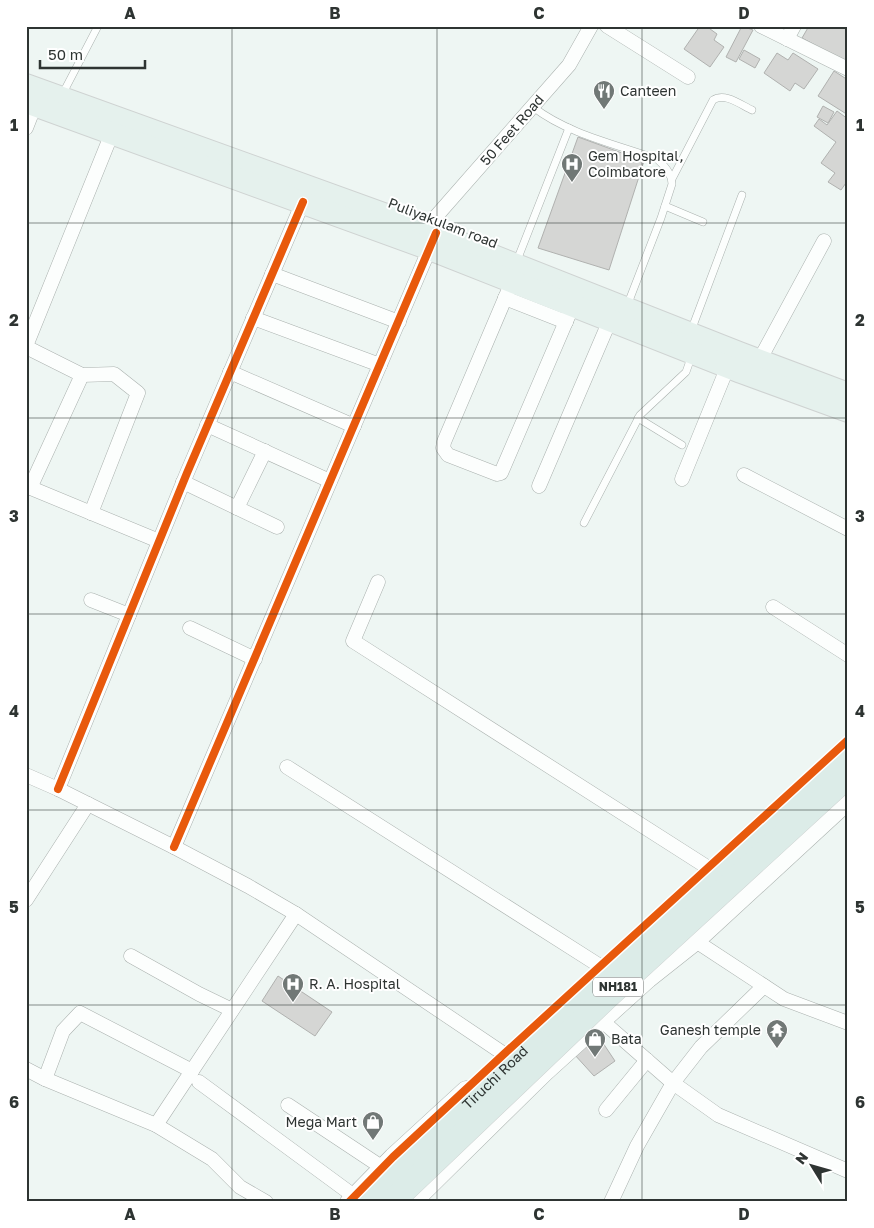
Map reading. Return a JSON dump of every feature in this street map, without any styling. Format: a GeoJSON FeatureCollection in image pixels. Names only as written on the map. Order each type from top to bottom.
{"type":"FeatureCollection","features":[{"type":"Feature","properties":{"kind":"highway","name":"Tiruchi Road"},"geometry":{"type":"LineString","coordinates":[[356,1200],[848,751]]}},
{"type":"Feature","properties":{"kind":"highway","name":"Tiruchi Road"},"geometry":{"type":"LineString","coordinates":[[392,1202],[607,997],[848,776]]}},
{"type":"Feature","properties":{"kind":"main road","name":"Puliyakulam road"},"geometry":{"type":"LineString","coordinates":[[29,98],[61,97],[427,239],[511,281],[569,314],[618,314]]}},
{"type":"Feature","properties":{"kind":"main road","name":"Puliyakulam road"},"geometry":{"type":"LineString","coordinates":[[29,98],[112,133],[302,202],[427,239]]}},
{"type":"Feature","properties":{"kind":"main road","name":"Puliyakulam road"},"geometry":{"type":"LineString","coordinates":[[511,281],[759,361],[848,394]]}},
{"type":"Feature","properties":{"kind":"main road","name":"Puliyakulam road"},"geometry":{"type":"LineString","coordinates":[[694,341],[728,366],[848,411]]}},
{"type":"Feature","properties":{"kind":"street","name":"50 Feet Road"},"geometry":{"type":"LineString","coordinates":[[174,847],[399,322],[427,239],[533,106],[569,65],[591,26]]}},
{"type":"Feature","properties":{"kind":"street"},"geometry":{"type":"LineString","coordinates":[[607,26],[688,77]]}},
{"type":"Feature","properties":{"kind":"street"},"geometry":{"type":"LineString","coordinates":[[761,26],[848,69]]}},
{"type":"Feature","properties":{"kind":"street"},"geometry":{"type":"LineString","coordinates":[[786,39],[794,26]]}},
{"type":"Feature","properties":{"kind":"street"},"geometry":{"type":"LineString","coordinates":[[26,128],[29,98]]}},
{"type":"Feature","properties":{"kind":"street"},"geometry":{"type":"LineString","coordinates":[[91,513],[138,393],[114,374],[82,375],[26,347],[112,133]]}},
{"type":"Feature","properties":{"kind":"street"},"geometry":{"type":"LineString","coordinates":[[58,789],[183,482],[302,202]]}},
{"type":"Feature","properties":{"kind":"street"},"geometry":{"type":"LineString","coordinates":[[759,361],[824,241]]}},
{"type":"Feature","properties":{"kind":"street"},"geometry":{"type":"LineString","coordinates":[[272,274],[399,322]]}},
{"type":"Feature","properties":{"kind":"street"},"geometry":{"type":"LineString","coordinates":[[511,281],[444,442],[444,452],[448,455],[497,474],[502,471],[569,314]]}},
{"type":"Feature","properties":{"kind":"street"},"geometry":{"type":"LineString","coordinates":[[538,486],[618,314]]}},
{"type":"Feature","properties":{"kind":"street"},"geometry":{"type":"LineString","coordinates":[[253,318],[380,365]]}},
{"type":"Feature","properties":{"kind":"street"},"geometry":{"type":"LineString","coordinates":[[682,479],[728,366]]}},
{"type":"Feature","properties":{"kind":"street"},"geometry":{"type":"LineString","coordinates":[[230,372],[354,426]]}},
{"type":"Feature","properties":{"kind":"street"},"geometry":{"type":"LineString","coordinates":[[82,375],[28,487],[159,540]]}},
{"type":"Feature","properties":{"kind":"street"},"geometry":{"type":"LineString","coordinates":[[207,425],[330,481]]}},
{"type":"Feature","properties":{"kind":"street"},"geometry":{"type":"LineString","coordinates":[[238,508],[265,451]]}},
{"type":"Feature","properties":{"kind":"street"},"geometry":{"type":"LineString","coordinates":[[744,475],[848,530]]}},
{"type":"Feature","properties":{"kind":"street"},"geometry":{"type":"LineString","coordinates":[[183,482],[277,527]]}},
{"type":"Feature","properties":{"kind":"street"},"geometry":{"type":"LineString","coordinates":[[378,582],[353,641],[708,868]]}},
{"type":"Feature","properties":{"kind":"street"},"geometry":{"type":"LineString","coordinates":[[91,600],[129,615]]}},
{"type":"Feature","properties":{"kind":"street"},"geometry":{"type":"LineString","coordinates":[[773,607],[848,655]]}},
{"type":"Feature","properties":{"kind":"street"},"geometry":{"type":"LineString","coordinates":[[190,628],[254,659]]}},
{"type":"Feature","properties":{"kind":"street"},"geometry":{"type":"LineString","coordinates":[[45,1079],[63,1031],[80,1013],[196,1077],[356,1200],[383,1168],[504,1054],[848,740]]}},
{"type":"Feature","properties":{"kind":"street"},"geometry":{"type":"LineString","coordinates":[[287,768],[600,966]]}},
{"type":"Feature","properties":{"kind":"street"},"geometry":{"type":"LineString","coordinates":[[26,775],[174,847],[296,914],[504,1054]]}},
{"type":"Feature","properties":{"kind":"street"},"geometry":{"type":"LineString","coordinates":[[413,1202],[544,1073],[601,1020],[696,941],[848,801]]}},
{"type":"Feature","properties":{"kind":"street"},"geometry":{"type":"LineString","coordinates":[[26,900],[88,804]]}},
{"type":"Feature","properties":{"kind":"street"},"geometry":{"type":"LineString","coordinates":[[156,1125],[196,1077],[232,1010],[296,914]]}},
{"type":"Feature","properties":{"kind":"street"},"geometry":{"type":"LineString","coordinates":[[656,916],[784,999],[848,1022]]}},
{"type":"Feature","properties":{"kind":"street"},"geometry":{"type":"LineString","coordinates":[[131,956],[232,1010]]}},
{"type":"Feature","properties":{"kind":"street"},"geometry":{"type":"LineString","coordinates":[[614,1201],[637,1146],[673,1083],[701,1047],[764,986]]}},
{"type":"Feature","properties":{"kind":"street"},"geometry":{"type":"LineString","coordinates":[[601,1020],[673,1083],[718,1114],[848,1171]]}},
{"type":"Feature","properties":{"kind":"street"},"geometry":{"type":"LineString","coordinates":[[606,1110],[647,1060]]}},
{"type":"Feature","properties":{"kind":"street"},"geometry":{"type":"LineString","coordinates":[[26,1069],[45,1079],[156,1125],[212,1159],[240,1187],[266,1202]]}},
{"type":"Feature","properties":{"kind":"street"},"geometry":{"type":"LineString","coordinates":[[288,1105],[383,1168]]}},
{"type":"Feature","properties":{"kind":"lane"},"geometry":{"type":"LineString","coordinates":[[61,97],[98,26]]}},
{"type":"Feature","properties":{"kind":"lane"},"geometry":{"type":"LineString","coordinates":[[618,314],[665,206],[672,179],[714,100],[718,96],[724,97],[752,110]]}},
{"type":"Feature","properties":{"kind":"lane"},"geometry":{"type":"LineString","coordinates":[[533,106],[542,114],[568,128],[657,159],[665,166],[672,179]]}},
{"type":"Feature","properties":{"kind":"lane"},"geometry":{"type":"LineString","coordinates":[[511,281],[568,128]]}},
{"type":"Feature","properties":{"kind":"lane"},"geometry":{"type":"LineString","coordinates":[[584,523],[638,418],[686,372],[694,341],[742,195]]}},
{"type":"Feature","properties":{"kind":"lane"},"geometry":{"type":"LineString","coordinates":[[665,206],[703,222]]}},
{"type":"Feature","properties":{"kind":"lane"},"geometry":{"type":"LineString","coordinates":[[638,418],[682,445]]}},
{"type":"Feature","properties":{"kind":"building"},"geometry":{"type":"Polygon","coordinates":[[[700,26],[706,26],[717,34],[714,40],[724,47],[710,67],[684,49],[700,26]]]}},
{"type":"Feature","properties":{"kind":"building"},"geometry":{"type":"Polygon","coordinates":[[[742,26],[753,30],[736,62],[726,57],[742,26]]]}},
{"type":"Feature","properties":{"kind":"building"},"geometry":{"type":"Polygon","coordinates":[[[809,26],[848,26],[848,54],[844,61],[802,38],[809,26]]]}},
{"type":"Feature","properties":{"kind":"building"},"geometry":{"type":"Polygon","coordinates":[[[744,50],[760,59],[755,68],[739,59],[744,50]]]}},
{"type":"Feature","properties":{"kind":"building"},"geometry":{"type":"Polygon","coordinates":[[[777,53],[788,60],[793,53],[818,69],[804,89],[795,83],[790,91],[764,73],[777,53]]]}},
{"type":"Feature","properties":{"kind":"building"},"geometry":{"type":"Polygon","coordinates":[[[834,71],[848,80],[848,115],[818,96],[834,71]]]}},
{"type":"Feature","properties":{"kind":"building"},"geometry":{"type":"Polygon","coordinates":[[[823,106],[834,112],[828,123],[817,117],[823,106]]]}},
{"type":"Feature","properties":{"kind":"building"},"geometry":{"type":"Polygon","coordinates":[[[837,111],[848,119],[848,180],[841,190],[828,182],[835,173],[821,163],[836,142],[814,126],[819,119],[827,125],[837,111]]]}},
{"type":"Feature","properties":{"kind":"building"},"geometry":{"type":"Polygon","coordinates":[[[578,137],[644,161],[609,270],[538,248],[578,137]]]}},
{"type":"Feature","properties":{"kind":"building"},"geometry":{"type":"Polygon","coordinates":[[[278,976],[332,1012],[315,1036],[262,1001],[278,976]]]}},
{"type":"Feature","properties":{"kind":"building","name":"Bata"},"geometry":{"type":"Polygon","coordinates":[[[597,1034],[615,1061],[594,1076],[574,1054],[597,1034]]]}},
{"type":"Feature","properties":{"kind":"cycle path"},"geometry":{"type":"LineString","coordinates":[[58,789],[187,473],[303,202]]}},
{"type":"Feature","properties":{"kind":"cycle path"},"geometry":{"type":"LineString","coordinates":[[174,847],[436,233]]}},
{"type":"Feature","properties":{"kind":"cycle path"},"geometry":{"type":"LineString","coordinates":[[349,1202],[393,1157],[504,1054],[848,740]]}},
{"type":"Feature","properties":{"kind":"place","name":"Canteen"},"geometry":{"type":"Point","coordinates":[604,110]}},
{"type":"Feature","properties":{"kind":"place","name":"Gem Hospital, Coimbatore"},"geometry":{"type":"Point","coordinates":[572,183]}},
{"type":"Feature","properties":{"kind":"place","name":"R. A. Hospital"},"geometry":{"type":"Point","coordinates":[293,1003]}},
{"type":"Feature","properties":{"kind":"place","name":"Ganesh temple"},"geometry":{"type":"Point","coordinates":[777,1049]}},
{"type":"Feature","properties":{"kind":"place","name":"Bata"},"geometry":{"type":"Point","coordinates":[595,1058]}},
{"type":"Feature","properties":{"kind":"place","name":"Mega Mart"},"geometry":{"type":"Point","coordinates":[373,1141]}}]}
